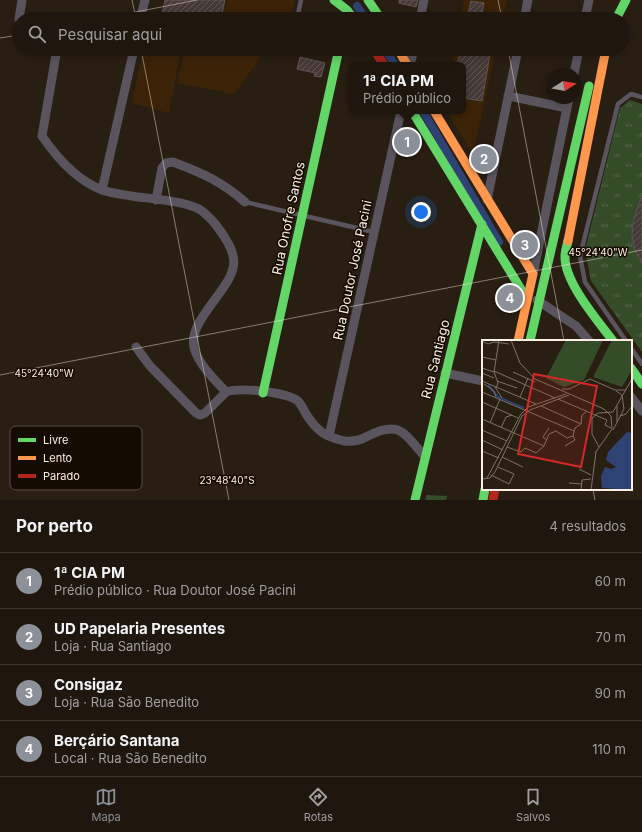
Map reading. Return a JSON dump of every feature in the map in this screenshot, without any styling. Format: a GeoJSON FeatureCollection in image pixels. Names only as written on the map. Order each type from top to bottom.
{"type":"FeatureCollection","features":[{"type":"Feature","properties":{"kind":"main road"},"geometry":{"type":"LineString","coordinates":[[334,0],[344,12]]}},
{"type":"Feature","properties":{"kind":"main road"},"geometry":{"type":"LineString","coordinates":[[346,12],[349,0]]}},
{"type":"Feature","properties":{"kind":"main road"},"geometry":{"type":"LineString","coordinates":[[368,0],[376,12]]}},
{"type":"Feature","properties":{"kind":"main road"},"geometry":{"type":"LineString","coordinates":[[620,12],[626,0]]}},
{"type":"Feature","properties":{"kind":"main road","name":"Rua Onofre Santos"},"geometry":{"type":"LineString","coordinates":[[263,393],[336,56]]}},
{"type":"Feature","properties":{"kind":"main road"},"geometry":{"type":"LineString","coordinates":[[530,340],[595,56]]}},
{"type":"Feature","properties":{"kind":"main road"},"geometry":{"type":"LineString","coordinates":[[605,56],[565,257],[570,277],[578,293],[612,340]]}},
{"type":"Feature","properties":{"kind":"main road"},"geometry":{"type":"LineString","coordinates":[[414,114],[527,296]]}},
{"type":"Feature","properties":{"kind":"main road"},"geometry":{"type":"LineString","coordinates":[[436,114],[533,274],[518,340]]}},
{"type":"Feature","properties":{"kind":"main road","name":"Rua Santiago"},"geometry":{"type":"LineString","coordinates":[[415,500],[482,224]]}},
{"type":"Feature","properties":{"kind":"main road"},"geometry":{"type":"LineString","coordinates":[[632,369],[642,384]]}},
{"type":"Feature","properties":{"kind":"main road"},"geometry":{"type":"LineString","coordinates":[[483,500],[485,490]]}},
{"type":"Feature","properties":{"kind":"main road"},"geometry":{"type":"LineString","coordinates":[[493,500],[495,490]]}},
{"type":"Feature","properties":{"kind":"street"},"geometry":{"type":"LineString","coordinates":[[20,12],[22,0]]}},
{"type":"Feature","properties":{"kind":"street"},"geometry":{"type":"LineString","coordinates":[[142,12],[145,0]]}},
{"type":"Feature","properties":{"kind":"street"},"geometry":{"type":"LineString","coordinates":[[421,12],[424,0]]}},
{"type":"Feature","properties":{"kind":"street"},"geometry":{"type":"LineString","coordinates":[[525,12],[528,0]]}},
{"type":"Feature","properties":{"kind":"street"},"geometry":{"type":"LineString","coordinates":[[586,12],[588,0]]}},
{"type":"Feature","properties":{"kind":"street"},"geometry":{"type":"LineString","coordinates":[[56,56],[42,136],[60,161],[86,181],[102,190],[181,203],[202,210],[218,228],[229,245],[234,257],[232,269],[227,280],[199,322],[194,335],[195,350],[210,375],[226,392]]}},
{"type":"Feature","properties":{"kind":"street"},"geometry":{"type":"LineString","coordinates":[[102,190],[132,56]]}},
{"type":"Feature","properties":{"kind":"street"},"geometry":{"type":"LineString","coordinates":[[487,200],[517,56]]}},
{"type":"Feature","properties":{"kind":"street"},"geometry":{"type":"LineString","coordinates":[[575,68],[578,56]]}},
{"type":"Feature","properties":{"kind":"street"},"geometry":{"type":"LineString","coordinates":[[508,96],[567,108]]}},
{"type":"Feature","properties":{"kind":"street"},"geometry":{"type":"LineString","coordinates":[[533,274],[568,104]]}},
{"type":"Feature","properties":{"kind":"street","name":"Rua Doutor José Pacini"},"geometry":{"type":"LineString","coordinates":[[329,436],[400,114]]}},
{"type":"Feature","properties":{"kind":"street"},"geometry":{"type":"LineString","coordinates":[[156,200],[162,168],[166,163],[172,162],[215,179],[245,202]]}},
{"type":"Feature","properties":{"kind":"street"},"geometry":{"type":"LineString","coordinates":[[527,296],[576,326],[588,340]]}},
{"type":"Feature","properties":{"kind":"street"},"geometry":{"type":"LineString","coordinates":[[136,347],[150,366],[196,413],[200,415],[205,413],[226,392],[247,390],[287,396],[299,402],[317,430],[329,436],[345,441],[354,441],[361,440],[383,430],[391,428],[397,429],[405,434],[425,457]]}},
{"type":"Feature","properties":{"kind":"street"},"geometry":{"type":"LineString","coordinates":[[445,373],[482,381]]}},
{"type":"Feature","properties":{"kind":"street"},"geometry":{"type":"LineString","coordinates":[[632,398],[642,411]]}},
{"type":"Feature","properties":{"kind":"lane"},"geometry":{"type":"LineString","coordinates":[[298,12],[301,0]]}},
{"type":"Feature","properties":{"kind":"lane"},"geometry":{"type":"LineString","coordinates":[[625,340],[585,282],[580,256],[618,104],[631,94],[642,97]]}},
{"type":"Feature","properties":{"kind":"lane"},"geometry":{"type":"LineString","coordinates":[[245,202],[302,214],[374,232]]}},
{"type":"Feature","properties":{"kind":"lane"},"geometry":{"type":"LineString","coordinates":[[632,349],[642,364]]}},
{"type":"Feature","properties":{"kind":"shaded area"},"geometry":{"type":"Polygon","coordinates":[[[227,0],[295,0],[292,12],[224,12],[227,0]]]}},
{"type":"Feature","properties":{"kind":"shaded area"},"geometry":{"type":"Polygon","coordinates":[[[464,0],[507,0],[504,12],[461,12],[464,0]]]}},
{"type":"Feature","properties":{"kind":"shaded area"},"geometry":{"type":"Polygon","coordinates":[[[142,56],[180,56],[169,113],[132,103],[142,56]]]}},
{"type":"Feature","properties":{"kind":"shaded area"},"geometry":{"type":"Polygon","coordinates":[[[183,56],[262,56],[234,94],[177,83],[183,56]]]}},
{"type":"Feature","properties":{"kind":"shaded area"},"geometry":{"type":"Polygon","coordinates":[[[453,56],[494,56],[473,155],[449,114],[466,114],[466,62],[452,62],[453,56]]]}},
{"type":"Feature","properties":{"kind":"green space"},"geometry":{"type":"Polygon","coordinates":[[[630,100],[642,104],[642,352],[591,281],[585,250],[620,108],[630,100]]]}},
{"type":"Feature","properties":{"kind":"green space"},"geometry":{"type":"Polygon","coordinates":[[[427,495],[447,496],[446,500],[425,500],[427,495]]]}},
{"type":"Feature","properties":{"kind":"building"},"geometry":{"type":"Polygon","coordinates":[[[165,0],[225,0],[222,12],[162,12],[165,0]]]}},
{"type":"Feature","properties":{"kind":"building"},"geometry":{"type":"Polygon","coordinates":[[[399,0],[418,0],[416,7],[399,3],[399,0]]]}},
{"type":"Feature","properties":{"kind":"building"},"geometry":{"type":"Polygon","coordinates":[[[471,1],[484,3],[482,12],[469,12],[471,1]]]}},
{"type":"Feature","properties":{"kind":"building"},"geometry":{"type":"Polygon","coordinates":[[[459,56],[490,56],[482,101],[466,98],[466,62],[458,62],[459,56]]]}},
{"type":"Feature","properties":{"kind":"building"},"geometry":{"type":"Polygon","coordinates":[[[300,57],[325,63],[321,77],[314,76],[315,73],[297,69],[300,57]]]}},
{"type":"Feature","properties":{"kind":"building"},"geometry":{"type":"Polygon","coordinates":[[[480,149],[491,150],[487,169],[476,166],[480,149]]]}},
{"type":"Feature","properties":{"kind":"building"},"geometry":{"type":"Polygon","coordinates":[[[641,198],[642,264],[634,248],[632,235],[633,222],[641,198]]]}},
{"type":"Feature","properties":{"kind":"building"},"geometry":{"type":"Polygon","coordinates":[[[522,238],[530,239],[528,252],[522,241],[522,238]]]}},
{"type":"Feature","properties":{"kind":"building"},"geometry":{"type":"Polygon","coordinates":[[[504,287],[516,296],[510,309],[508,300],[501,297],[504,287]]]}},
{"type":"Feature","properties":{"kind":"waterway"},"geometry":{"type":"LineString","coordinates":[[357,6],[361,12]]}},
{"type":"Feature","properties":{"kind":"waterway"},"geometry":{"type":"LineString","coordinates":[[389,56],[393,62]]}},
{"type":"Feature","properties":{"kind":"waterway"},"geometry":{"type":"LineString","coordinates":[[425,114],[499,242]]}},
{"type":"Feature","properties":{"kind":"traffic: fast"},"geometry":{"type":"LineString","coordinates":[[334,0],[349,12]]}},
{"type":"Feature","properties":{"kind":"traffic: fast"},"geometry":{"type":"LineString","coordinates":[[368,0],[376,12]]}},
{"type":"Feature","properties":{"kind":"traffic: fast"},"geometry":{"type":"LineString","coordinates":[[620,12],[626,0]]}},
{"type":"Feature","properties":{"kind":"traffic: fast"},"geometry":{"type":"LineString","coordinates":[[263,393],[337,56]]}},
{"type":"Feature","properties":{"kind":"traffic: fast"},"geometry":{"type":"LineString","coordinates":[[530,340],[589,86]]}},
{"type":"Feature","properties":{"kind":"traffic: fast"},"geometry":{"type":"LineString","coordinates":[[414,114],[527,299]]}},
{"type":"Feature","properties":{"kind":"traffic: fast"},"geometry":{"type":"LineString","coordinates":[[415,500],[482,224]]}},
{"type":"Feature","properties":{"kind":"traffic: fast"},"geometry":{"type":"LineString","coordinates":[[568,241],[565,256],[566,266],[570,277],[583,301],[612,340]]}},
{"type":"Feature","properties":{"kind":"traffic: fast"},"geometry":{"type":"LineString","coordinates":[[632,369],[642,384]]}},
{"type":"Feature","properties":{"kind":"traffic: fast"},"geometry":{"type":"LineString","coordinates":[[483,500],[485,490]]}},
{"type":"Feature","properties":{"kind":"traffic: slow"},"geometry":{"type":"LineString","coordinates":[[402,56],[405,62]]}},
{"type":"Feature","properties":{"kind":"traffic: slow"},"geometry":{"type":"LineString","coordinates":[[568,241],[605,56]]}},
{"type":"Feature","properties":{"kind":"traffic: slow"},"geometry":{"type":"LineString","coordinates":[[436,114],[533,274],[518,340]]}},
{"type":"Feature","properties":{"kind":"traffic: jam"},"geometry":{"type":"LineString","coordinates":[[378,56],[382,62]]}},
{"type":"Feature","properties":{"kind":"traffic: jam"},"geometry":{"type":"LineString","coordinates":[[493,500],[495,490]]}},
{"type":"Feature","properties":{"kind":"place","name":"1ª CIA PM"},"geometry":{"type":"Point","coordinates":[407,142]}},
{"type":"Feature","properties":{"kind":"place","name":"UD Papelaria Presentes"},"geometry":{"type":"Point","coordinates":[484,159]}},
{"type":"Feature","properties":{"kind":"place","name":"Consigaz"},"geometry":{"type":"Point","coordinates":[525,245]}},
{"type":"Feature","properties":{"kind":"place","name":"Berçário Santana"},"geometry":{"type":"Point","coordinates":[510,298]}}]}
